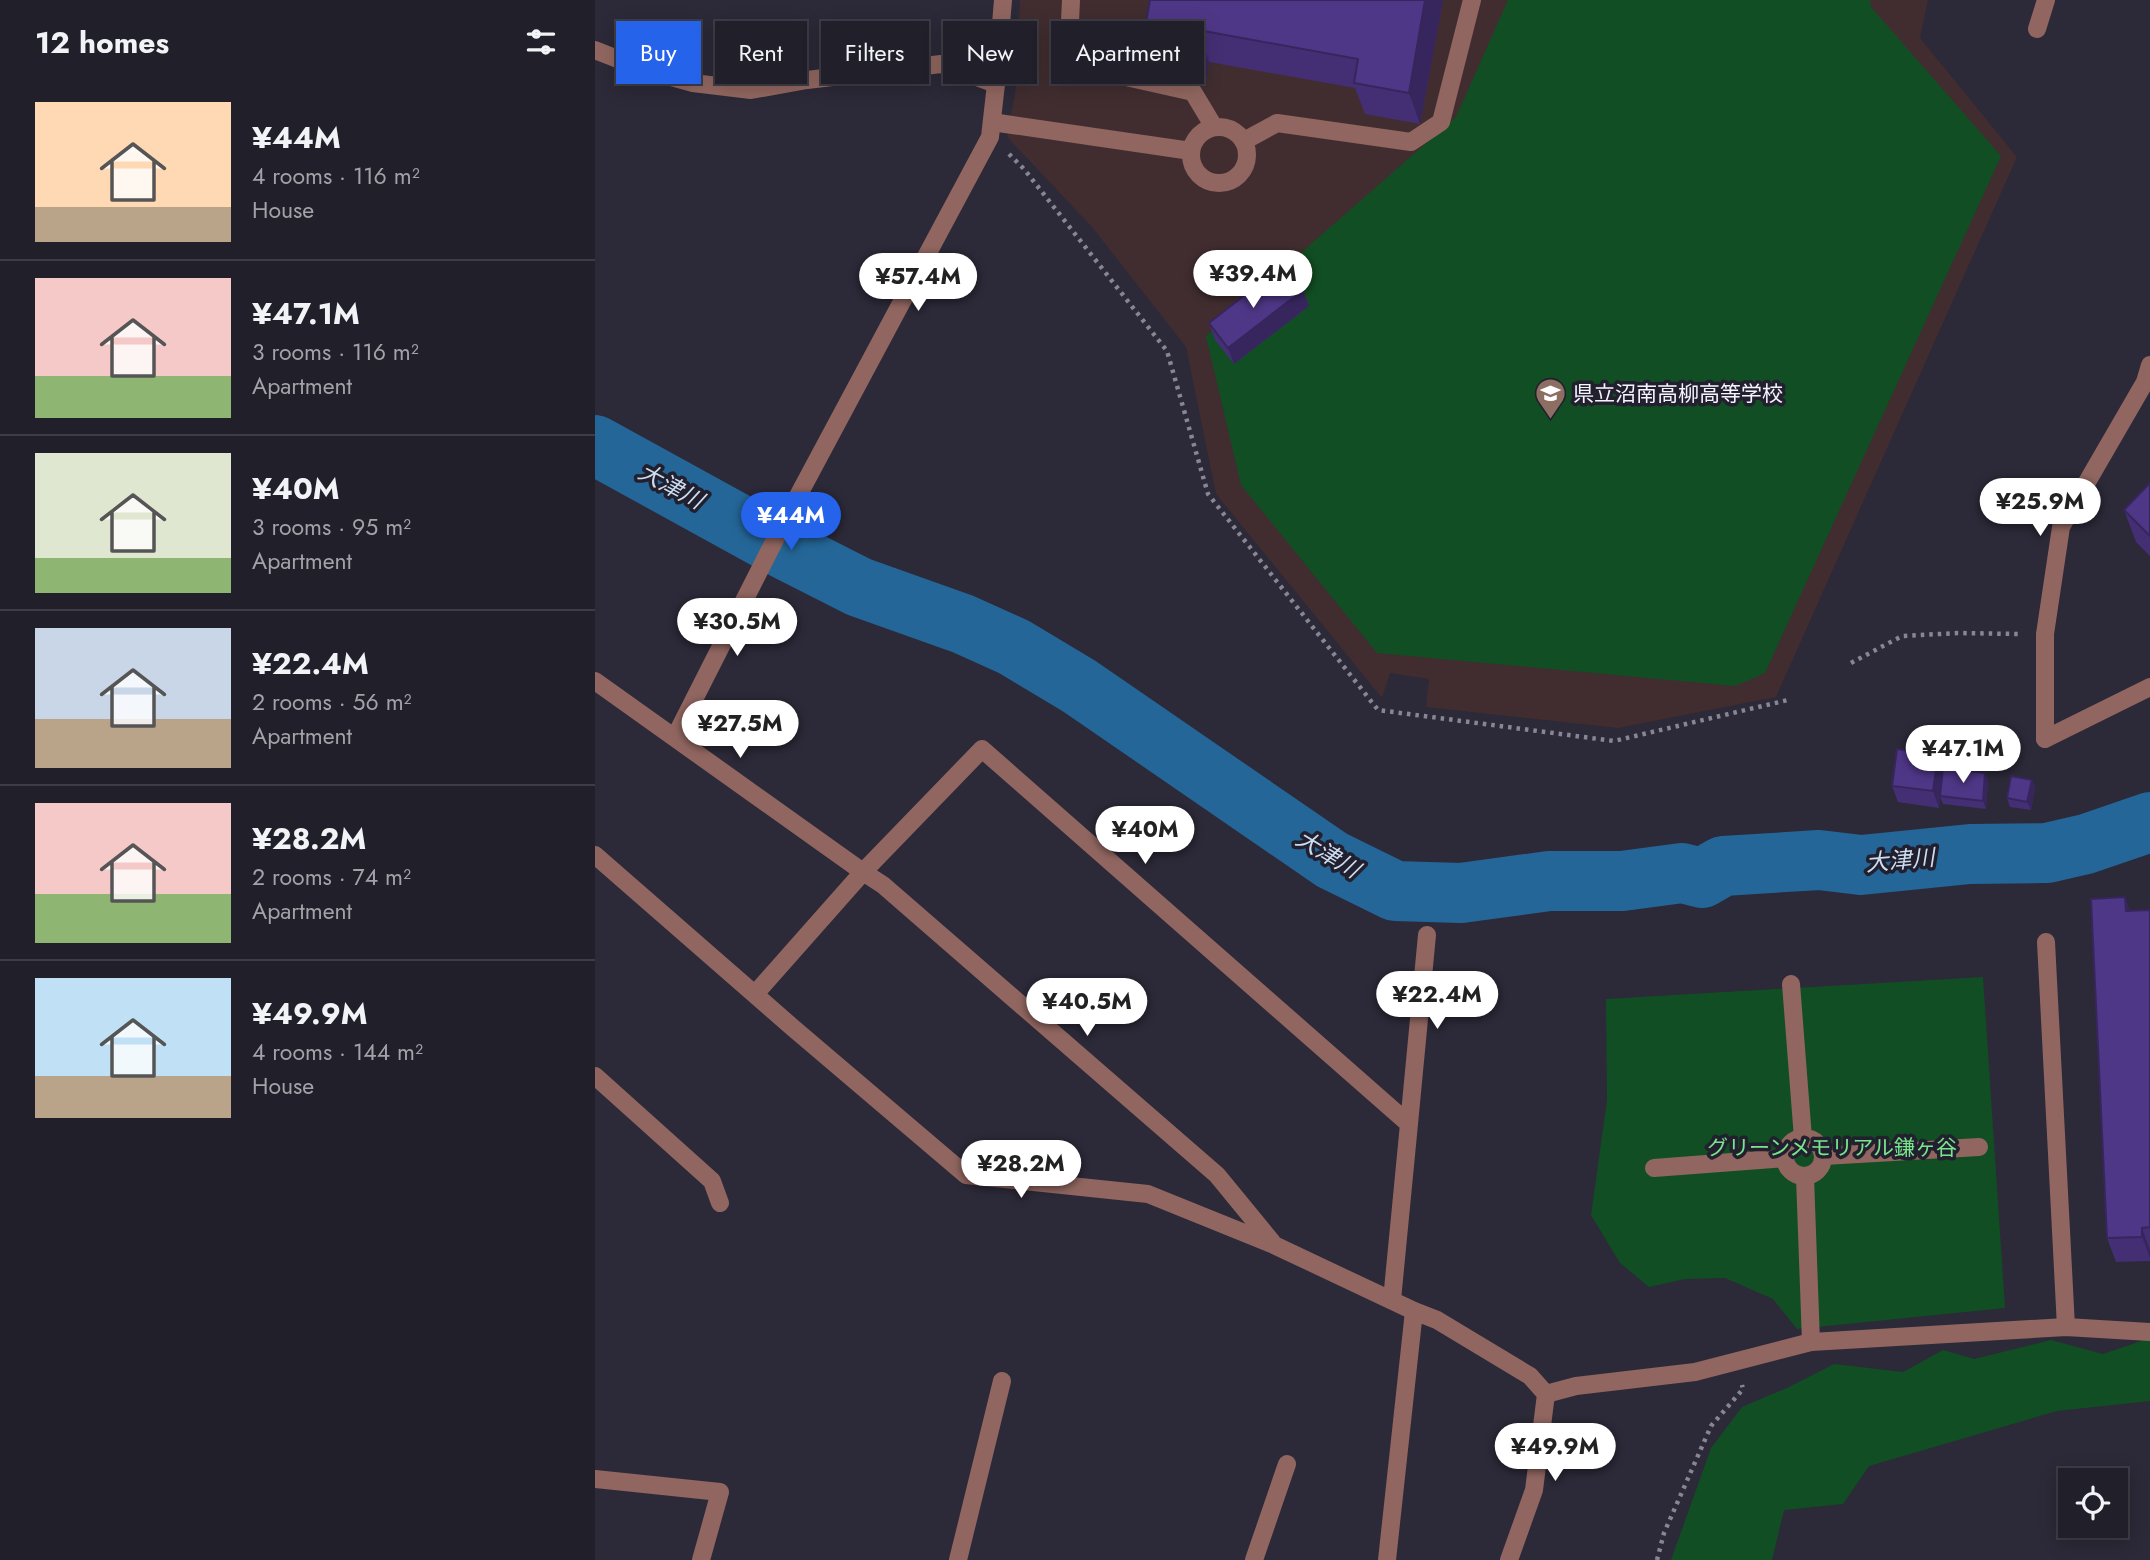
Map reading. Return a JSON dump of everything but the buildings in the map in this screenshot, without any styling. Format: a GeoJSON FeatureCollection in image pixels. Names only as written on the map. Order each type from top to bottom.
{"type":"FeatureCollection","features":[{"type":"Feature","properties":{"kind":"street"},"geometry":{"type":"LineString","coordinates":[[1001,21],[1003,0]]}},
{"type":"Feature","properties":{"kind":"street"},"geometry":{"type":"LineString","coordinates":[[1071,0],[1068,64],[1193,92],[1214,127]]}},
{"type":"Feature","properties":{"kind":"street"},"geometry":{"type":"LineString","coordinates":[[1244,141],[1277,123],[1411,142],[1441,122],[1472,0]]}},
{"type":"Feature","properties":{"kind":"street"},"geometry":{"type":"LineString","coordinates":[[2037,29],[2046,0]]}},
{"type":"Feature","properties":{"kind":"street"},"geometry":{"type":"LineString","coordinates":[[595,50],[643,69],[693,83],[751,90],[807,80],[943,65]]}},
{"type":"Feature","properties":{"kind":"street"},"geometry":{"type":"LineString","coordinates":[[675,737],[783,524],[991,129],[996,84]]}},
{"type":"Feature","properties":{"kind":"street"},"geometry":{"type":"LineString","coordinates":[[1214,127],[1226,127],[1236,132],[1244,141],[1247,152],[1241,173],[1221,183],[1202,178],[1192,161],[1191,151],[1195,140],[1203,131],[1214,127]]}},
{"type":"Feature","properties":{"kind":"street"},"geometry":{"type":"LineString","coordinates":[[991,129],[1191,151]]}},
{"type":"Feature","properties":{"kind":"street"},"geometry":{"type":"LineString","coordinates":[[2150,365],[2145,382],[2061,527],[2045,634],[2045,739],[2150,687]]}},
{"type":"Feature","properties":{"kind":"street"},"geometry":{"type":"LineString","coordinates":[[595,681],[883,885],[1217,1175],[1274,1245]]}},
{"type":"Feature","properties":{"kind":"street"},"geometry":{"type":"LineString","coordinates":[[755,994],[863,872],[982,749],[1409,1124]]}},
{"type":"Feature","properties":{"kind":"street"},"geometry":{"type":"LineString","coordinates":[[595,855],[966,1175],[1148,1194],[1274,1245],[1437,1320],[1530,1376],[1546,1394],[1534,1490],[1509,1560]]}},
{"type":"Feature","properties":{"kind":"street"},"geometry":{"type":"LineString","coordinates":[[1392,1300],[1427,935]]}},
{"type":"Feature","properties":{"kind":"street"},"geometry":{"type":"LineString","coordinates":[[2046,942],[2066,1327]]}},
{"type":"Feature","properties":{"kind":"street"},"geometry":{"type":"LineString","coordinates":[[1791,984],[1803,1138]]}},
{"type":"Feature","properties":{"kind":"street"},"geometry":{"type":"LineString","coordinates":[[595,1076],[712,1181],[720,1203]]}},
{"type":"Feature","properties":{"kind":"street"},"geometry":{"type":"LineString","coordinates":[[1803,1138],[1814,1140],[1821,1146],[1824,1156],[1822,1166],[1805,1177],[1795,1174],[1788,1167],[1785,1158],[1787,1148],[1794,1140],[1803,1138]]}},
{"type":"Feature","properties":{"kind":"street"},"geometry":{"type":"LineString","coordinates":[[1824,1156],[1979,1147]]}},
{"type":"Feature","properties":{"kind":"street"},"geometry":{"type":"LineString","coordinates":[[1654,1168],[1785,1158]]}},
{"type":"Feature","properties":{"kind":"street"},"geometry":{"type":"LineString","coordinates":[[1805,1177],[1811,1342]]}},
{"type":"Feature","properties":{"kind":"street"},"geometry":{"type":"LineString","coordinates":[[1387,1560],[1415,1311]]}},
{"type":"Feature","properties":{"kind":"street"},"geometry":{"type":"LineString","coordinates":[[1546,1394],[1576,1386],[1695,1371],[1811,1342],[2066,1327],[2150,1332]]}},
{"type":"Feature","properties":{"kind":"street"},"geometry":{"type":"LineString","coordinates":[[958,1560],[1002,1381]]}},
{"type":"Feature","properties":{"kind":"street"},"geometry":{"type":"LineString","coordinates":[[1254,1560],[1287,1464]]}},
{"type":"Feature","properties":{"kind":"street"},"geometry":{"type":"LineString","coordinates":[[595,1479],[720,1492],[701,1560]]}},
{"type":"Feature","properties":{"kind":"path"},"geometry":{"type":"LineString","coordinates":[[991,129],[1167,351],[1208,494],[1378,710],[1614,741],[1788,701]]}},
{"type":"Feature","properties":{"kind":"path"},"geometry":{"type":"LineString","coordinates":[[1851,663],[1902,636],[1958,633],[2045,634]]}},
{"type":"Feature","properties":{"kind":"path"},"geometry":{"type":"LineString","coordinates":[[1657,1560],[1664,1533],[1711,1426],[1743,1389],[1740,1360]]}},
{"type":"Feature","properties":{"kind":"shaded area","name":"県立沼南高柳高等学校"},"geometry":{"type":"Polygon","coordinates":[[[1020,0],[1928,0],[1920,38],[2017,157],[1776,697],[1618,728],[1426,707],[1429,679],[1390,673],[1382,698],[1216,494],[1186,347],[1092,227],[1007,137],[1016,84],[1037,84],[1037,21],[1019,21],[1020,0]]]}},
{"type":"Feature","properties":{"kind":"green space","name":"県立沼南高柳高等学校"},"geometry":{"type":"Polygon","coordinates":[[[1508,0],[1870,0],[1871,7],[2001,156],[1765,673],[1735,686],[1377,653],[1241,485],[1206,336],[1456,117],[1508,0]]]}},
{"type":"Feature","properties":{"kind":"green space","name":"グリーンメモリアル鎌ヶ谷"},"geometry":{"type":"Polygon","coordinates":[[[1983,977],[2005,1308],[1797,1329],[1773,1299],[1725,1278],[1685,1279],[1649,1287],[1620,1263],[1591,1215],[1607,1100],[1606,999],[1983,977]]]}},
{"type":"Feature","properties":{"kind":"green space"},"geometry":{"type":"Polygon","coordinates":[[[2150,1338],[2150,1401],[2057,1411],[1869,1466],[1843,1504],[1784,1510],[1772,1560],[1671,1560],[1711,1448],[1742,1407],[1834,1364],[1903,1372],[1943,1350],[1974,1359],[2051,1340],[2103,1354],[2150,1338]]]}},
{"type":"Feature","properties":{"kind":"waterway","name":"大津川"},"geometry":{"type":"LineString","coordinates":[[595,445],[859,587],[963,624],[1014,647],[1079,686],[1332,860],[1395,891],[1461,893],[1549,881],[1622,881],[1682,873],[1702,878],[1723,866],[1819,860],[1861,865],[1970,854],[2047,853],[2086,844],[2150,822]]}},
{"type":"Feature","properties":{"kind":"place","name":"県立沼南高柳高等学校"},"geometry":{"type":"Point","coordinates":[1550,421]}}]}
